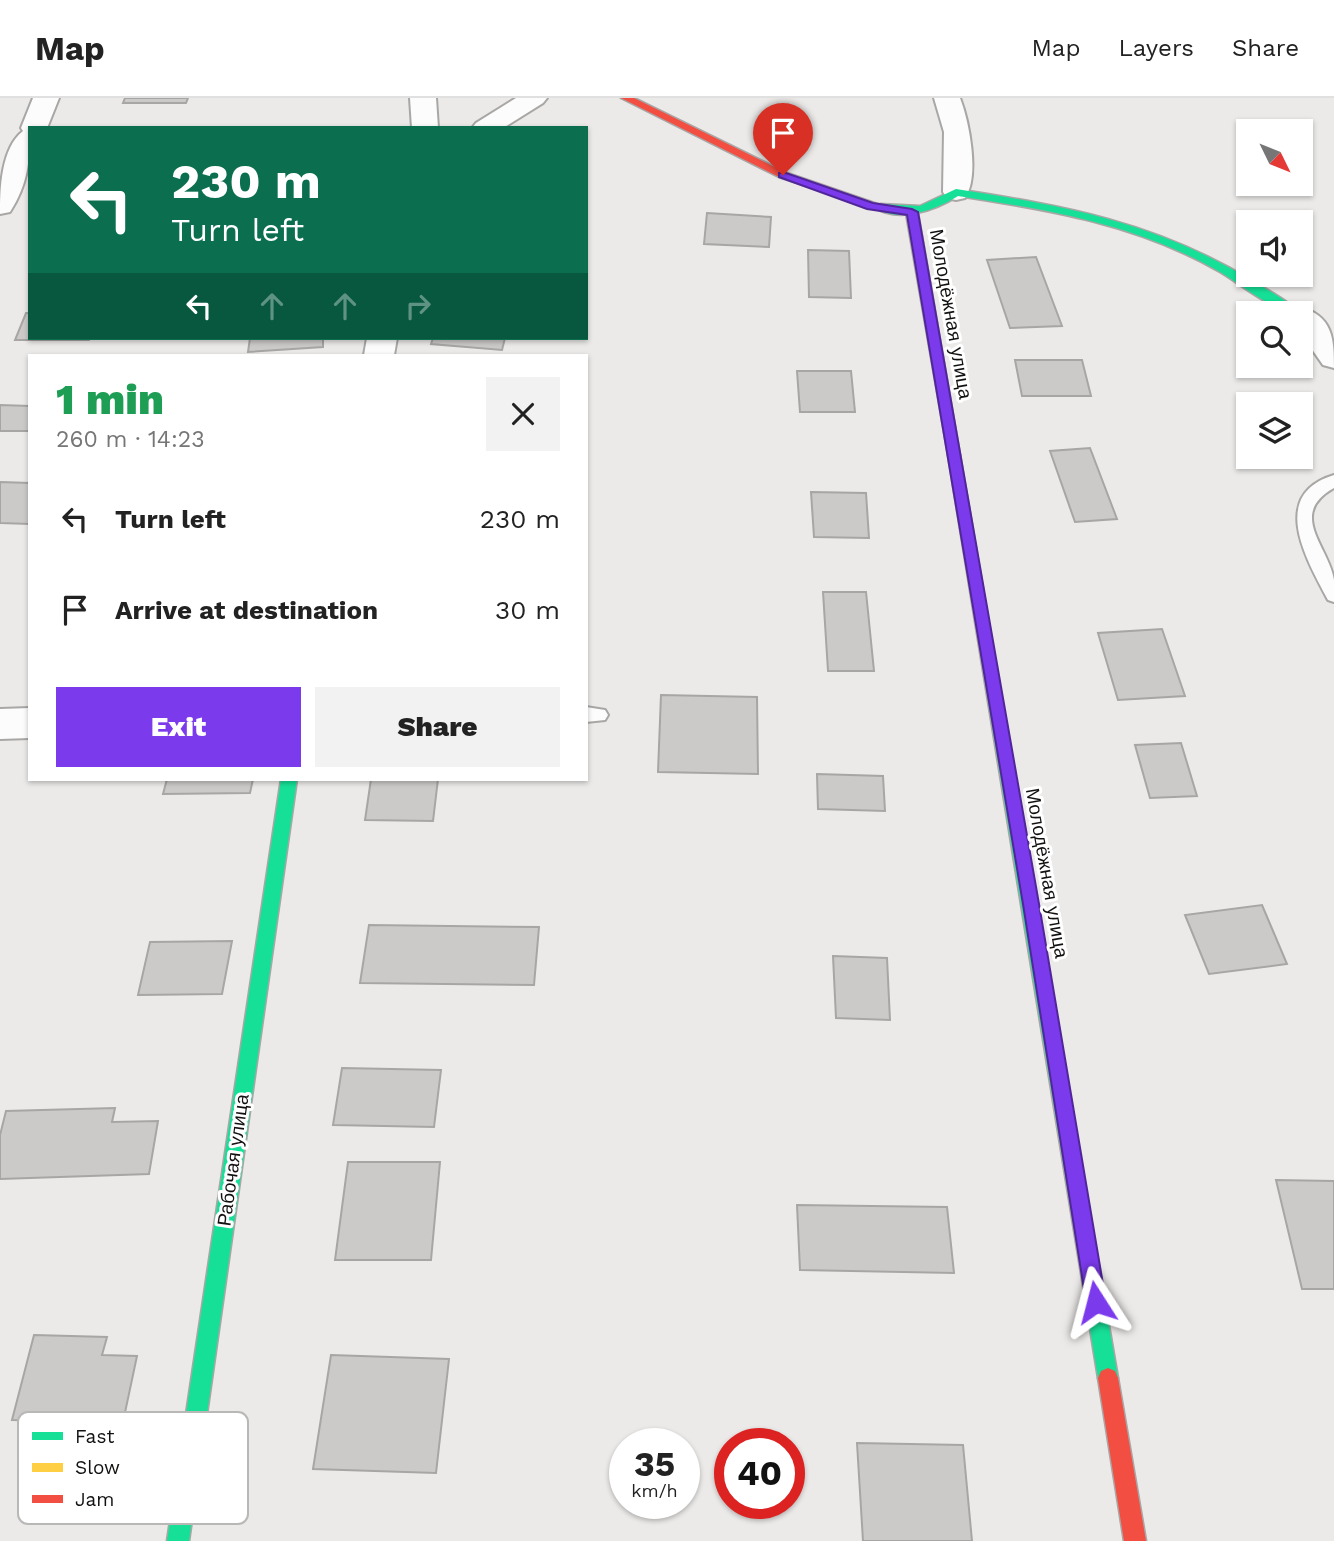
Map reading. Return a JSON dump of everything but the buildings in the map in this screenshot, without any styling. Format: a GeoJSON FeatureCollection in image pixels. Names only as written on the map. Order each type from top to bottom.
{"type":"FeatureCollection","features":[{"type":"Feature","properties":{"kind":"street"},"geometry":{"type":"LineString","coordinates":[[35,126],[46,98]]}},
{"type":"Feature","properties":{"kind":"street"},"geometry":{"type":"LineString","coordinates":[[424,98],[425,126]]}},
{"type":"Feature","properties":{"kind":"street"},"geometry":{"type":"LineString","coordinates":[[488,126],[534,98]]}},
{"type":"Feature","properties":{"kind":"street"},"geometry":{"type":"LineString","coordinates":[[626,98],[783,175],[871,206],[912,212],[937,206],[956,192],[1081,214],[1168,241],[1246,281],[1276,301]]}},
{"type":"Feature","properties":{"kind":"street"},"geometry":{"type":"LineString","coordinates":[[947,98],[954,112],[960,152],[956,192]]}},
{"type":"Feature","properties":{"kind":"street"},"geometry":{"type":"LineString","coordinates":[[0,206],[28,142]]}},
{"type":"Feature","properties":{"kind":"street","name":"Молодёжная улица"},"geometry":{"type":"LineString","coordinates":[[912,212],[1029,891],[1135,1541]]}},
{"type":"Feature","properties":{"kind":"street"},"geometry":{"type":"LineString","coordinates":[[1313,328],[1334,358]]}},
{"type":"Feature","properties":{"kind":"street"},"geometry":{"type":"LineString","coordinates":[[0,724],[28,723]]}},
{"type":"Feature","properties":{"kind":"street","name":"Рабочая улица"},"geometry":{"type":"LineString","coordinates":[[197,1412],[289,781]]}},
{"type":"Feature","properties":{"kind":"lane"},"geometry":{"type":"LineString","coordinates":[[1334,481],[1316,492],[1307,503],[1306,536],[1334,595]]}},
{"type":"Feature","properties":{"kind":"traffic: fast"},"geometry":{"type":"LineString","coordinates":[[880,207],[920,210],[937,204],[956,192],[1098,218],[1144,232],[1183,248],[1275,301]]}},
{"type":"Feature","properties":{"kind":"traffic: fast"},"geometry":{"type":"LineString","coordinates":[[954,455],[1108,1378]]}},
{"type":"Feature","properties":{"kind":"traffic: fast"},"geometry":{"type":"LineString","coordinates":[[197,1412],[289,781]]}},
{"type":"Feature","properties":{"kind":"traffic: fast"},"geometry":{"type":"LineString","coordinates":[[178,1541],[180,1524]]}},
{"type":"Feature","properties":{"kind":"traffic: slow"},"geometry":{"type":"LineString","coordinates":[[912,213],[954,455]]}},
{"type":"Feature","properties":{"kind":"traffic: jam"},"geometry":{"type":"LineString","coordinates":[[626,98],[783,175],[880,207]]}},
{"type":"Feature","properties":{"kind":"traffic: jam"},"geometry":{"type":"LineString","coordinates":[[1108,1378],[1135,1541]]}},
{"type":"Feature","properties":{"kind":"route"},"geometry":{"type":"LineString","coordinates":[[783,175],[871,206],[912,212],[1031,904],[1096,1302]]}}]}
